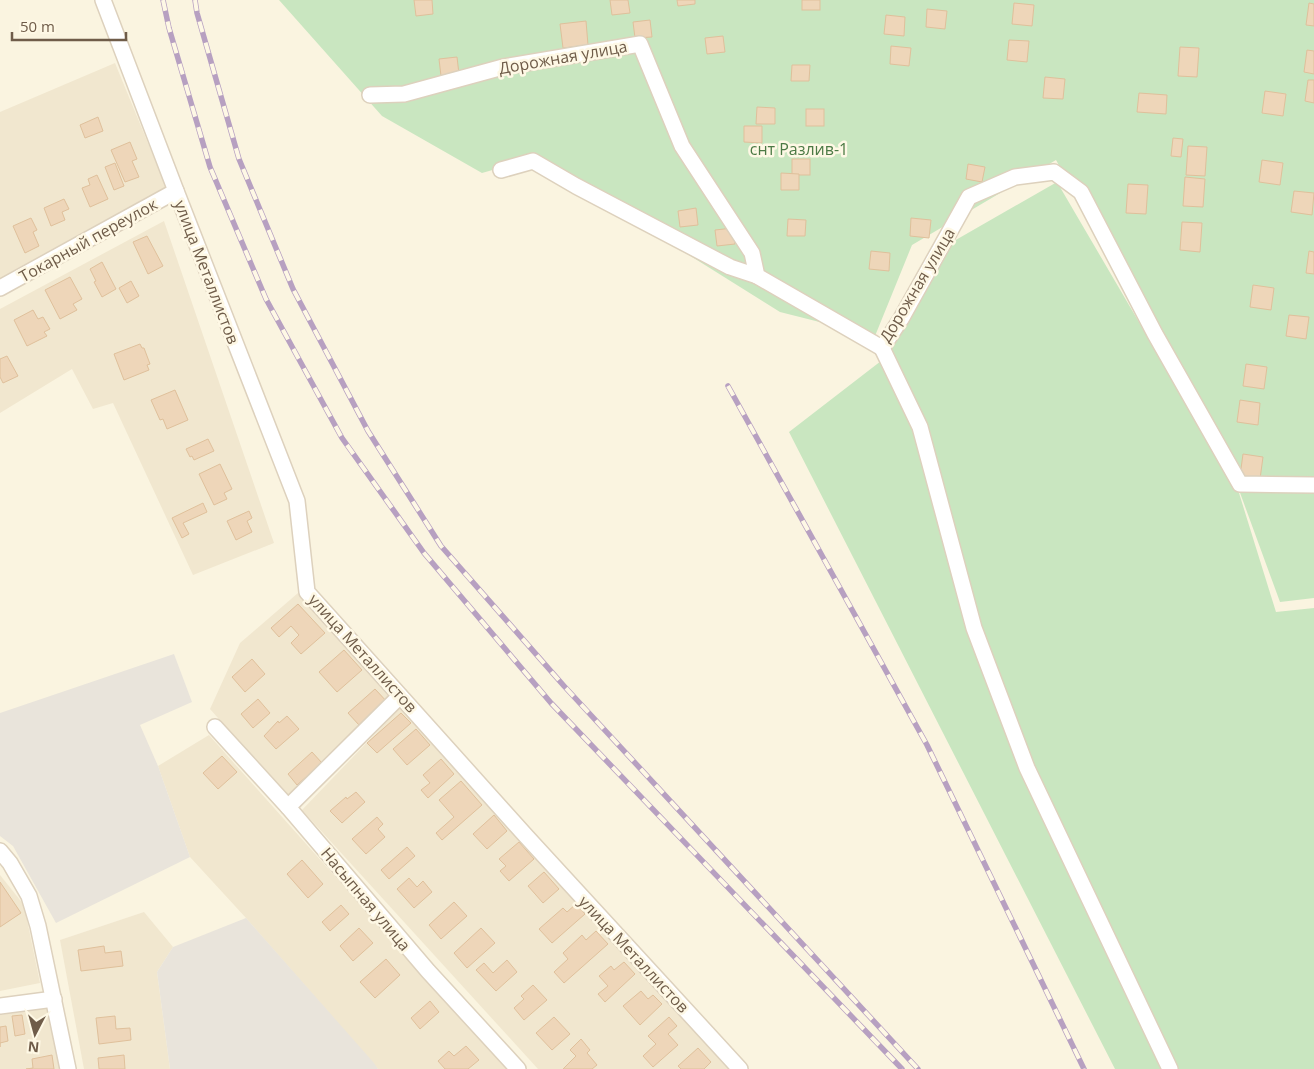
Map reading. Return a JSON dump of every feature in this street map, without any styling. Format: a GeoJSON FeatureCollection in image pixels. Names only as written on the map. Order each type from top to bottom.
{"type":"FeatureCollection","features":[{"type":"Feature","properties":{"kind":"street","name":"улица Металлистов"},"geometry":{"type":"LineString","coordinates":[[103,0],[297,501],[307,592],[526,836],[740,1069]]}},
{"type":"Feature","properties":{"kind":"street","name":"Дорожная улица"},"geometry":{"type":"LineString","coordinates":[[370,96],[404,94],[503,67],[640,44],[682,146],[752,252],[757,276],[882,348],[901,319],[969,197],[1015,177],[1054,172],[1081,192],[1155,334],[1240,484],[1314,485]]}},
{"type":"Feature","properties":{"kind":"street"},"geometry":{"type":"LineString","coordinates":[[502,170],[533,161],[576,186],[730,267],[757,276]]}},
{"type":"Feature","properties":{"kind":"street","name":"Токарный переулок"},"geometry":{"type":"LineString","coordinates":[[0,288],[176,192]]}},
{"type":"Feature","properties":{"kind":"street"},"geometry":{"type":"LineString","coordinates":[[882,348],[920,427],[974,628],[1027,768],[1170,1069]]}},
{"type":"Feature","properties":{"kind":"street"},"geometry":{"type":"LineString","coordinates":[[288,807],[400,696]]}},
{"type":"Feature","properties":{"kind":"street","name":"Насыпная улица"},"geometry":{"type":"LineString","coordinates":[[216,727],[288,807],[428,971],[518,1069]]}},
{"type":"Feature","properties":{"kind":"street"},"geometry":{"type":"LineString","coordinates":[[0,850],[10,863],[29,896],[38,926],[68,1069]]}},
{"type":"Feature","properties":{"kind":"street"},"geometry":{"type":"LineString","coordinates":[[0,1006],[54,1000]]}},
{"type":"Feature","properties":{"kind":"shaded area"},"geometry":{"type":"Polygon","coordinates":[[[115,63],[166,187],[0,279],[0,112],[115,63]]]}},
{"type":"Feature","properties":{"kind":"shaded area"},"geometry":{"type":"Polygon","coordinates":[[[164,221],[274,543],[193,575],[113,403],[93,409],[72,369],[0,413],[0,309],[164,221]]]}},
{"type":"Feature","properties":{"kind":"shaded area"},"geometry":{"type":"Polygon","coordinates":[[[298,593],[393,696],[290,799],[210,709],[240,643],[298,593]]]}},
{"type":"Feature","properties":{"kind":"shaded area"},"geometry":{"type":"Polygon","coordinates":[[[174,654],[192,702],[140,725],[158,766],[190,857],[56,923],[13,846],[0,836],[0,713],[174,654]]]}},
{"type":"Feature","properties":{"kind":"shaded area"},"geometry":{"type":"Polygon","coordinates":[[[401,707],[733,1069],[538,1069],[302,810],[401,707]]]}},
{"type":"Feature","properties":{"kind":"shaded area"},"geometry":{"type":"Polygon","coordinates":[[[209,735],[507,1069],[378,1069],[190,857],[158,766],[209,735]]]}},
{"type":"Feature","properties":{"kind":"shaded area"},"geometry":{"type":"Polygon","coordinates":[[[0,875],[24,905],[40,983],[0,991],[0,875]]]}},
{"type":"Feature","properties":{"kind":"shaded area"},"geometry":{"type":"Polygon","coordinates":[[[144,912],[173,947],[157,972],[170,1069],[84,1069],[60,940],[144,912]]]}},
{"type":"Feature","properties":{"kind":"shaded area"},"geometry":{"type":"Polygon","coordinates":[[[246,918],[378,1069],[170,1069],[157,972],[173,947],[246,918]]]}},
{"type":"Feature","properties":{"kind":"shaded area"},"geometry":{"type":"Polygon","coordinates":[[[49,1008],[60,1069],[0,1069],[0,1015],[49,1008]]]}},
{"type":"Feature","properties":{"kind":"green space","name":"снт Разлив-1"},"geometry":{"type":"Polygon","coordinates":[[[279,0],[1314,0],[1314,598],[1280,602],[1239,490],[1056,160],[912,245],[875,336],[780,312],[534,158],[482,173],[382,116],[279,0]]]}},
{"type":"Feature","properties":{"kind":"green space"},"geometry":{"type":"Polygon","coordinates":[[[1057,182],[1239,493],[1276,612],[1314,608],[1314,1069],[1115,1069],[789,432],[881,361],[954,241],[1057,182]]]}},
{"type":"Feature","properties":{"kind":"building"},"geometry":{"type":"Polygon","coordinates":[[[414,0],[432,0],[433,14],[416,16],[414,0]]]}},
{"type":"Feature","properties":{"kind":"building"},"geometry":{"type":"Polygon","coordinates":[[[610,0],[628,0],[630,13],[612,15],[610,0]]]}},
{"type":"Feature","properties":{"kind":"building"},"geometry":{"type":"Polygon","coordinates":[[[677,0],[695,0],[695,4],[678,6],[677,0]]]}},
{"type":"Feature","properties":{"kind":"building"},"geometry":{"type":"Polygon","coordinates":[[[802,0],[820,0],[820,10],[802,10],[802,0]]]}},
{"type":"Feature","properties":{"kind":"building"},"geometry":{"type":"Polygon","coordinates":[[[1014,3],[1034,5],[1032,26],[1012,24],[1014,3]]]}},
{"type":"Feature","properties":{"kind":"building"},"geometry":{"type":"Polygon","coordinates":[[[1309,3],[1314,4],[1314,26],[1306,25],[1309,3]]]}},
{"type":"Feature","properties":{"kind":"building"},"geometry":{"type":"Polygon","coordinates":[[[927,9],[947,11],[945,29],[926,27],[927,9]]]}},
{"type":"Feature","properties":{"kind":"building"},"geometry":{"type":"Polygon","coordinates":[[[886,15],[905,17],[904,36],[884,34],[886,15]]]}},
{"type":"Feature","properties":{"kind":"building"},"geometry":{"type":"Polygon","coordinates":[[[650,20],[652,37],[635,38],[633,22],[650,20]]]}},
{"type":"Feature","properties":{"kind":"building"},"geometry":{"type":"Polygon","coordinates":[[[586,21],[588,45],[563,48],[560,24],[586,21]]]}},
{"type":"Feature","properties":{"kind":"building"},"geometry":{"type":"Polygon","coordinates":[[[723,36],[725,52],[707,54],[705,38],[723,36]]]}},
{"type":"Feature","properties":{"kind":"building"},"geometry":{"type":"Polygon","coordinates":[[[1009,40],[1029,41],[1027,62],[1007,60],[1009,40]]]}},
{"type":"Feature","properties":{"kind":"building"},"geometry":{"type":"Polygon","coordinates":[[[891,46],[911,48],[909,66],[890,64],[891,46]]]}},
{"type":"Feature","properties":{"kind":"building"},"geometry":{"type":"Polygon","coordinates":[[[1180,47],[1199,48],[1197,77],[1178,76],[1180,47]]]}},
{"type":"Feature","properties":{"kind":"building"},"geometry":{"type":"Polygon","coordinates":[[[1307,50],[1314,51],[1314,74],[1304,72],[1307,50]]]}},
{"type":"Feature","properties":{"kind":"building"},"geometry":{"type":"Polygon","coordinates":[[[457,57],[459,74],[441,76],[439,59],[457,57]]]}},
{"type":"Feature","properties":{"kind":"building"},"geometry":{"type":"Polygon","coordinates":[[[792,65],[810,65],[809,81],[791,81],[792,65]]]}},
{"type":"Feature","properties":{"kind":"building"},"geometry":{"type":"Polygon","coordinates":[[[1045,77],[1065,79],[1063,99],[1043,98],[1045,77]]]}},
{"type":"Feature","properties":{"kind":"building"},"geometry":{"type":"Polygon","coordinates":[[[1308,80],[1314,80],[1314,103],[1305,101],[1308,80]]]}},
{"type":"Feature","properties":{"kind":"building"},"geometry":{"type":"Polygon","coordinates":[[[1265,91],[1286,94],[1283,116],[1262,113],[1265,91]]]}},
{"type":"Feature","properties":{"kind":"building"},"geometry":{"type":"Polygon","coordinates":[[[1139,93],[1167,95],[1166,114],[1137,112],[1139,93]]]}},
{"type":"Feature","properties":{"kind":"building"},"geometry":{"type":"Polygon","coordinates":[[[757,107],[775,108],[775,124],[756,124],[757,107]]]}},
{"type":"Feature","properties":{"kind":"building"},"geometry":{"type":"Polygon","coordinates":[[[806,109],[824,109],[824,126],[806,126],[806,109]]]}},
{"type":"Feature","properties":{"kind":"building"},"geometry":{"type":"Polygon","coordinates":[[[98,117],[103,131],[85,138],[80,125],[98,117]]]}},
{"type":"Feature","properties":{"kind":"building"},"geometry":{"type":"Polygon","coordinates":[[[744,126],[762,126],[762,143],[744,142],[744,126]]]}},
{"type":"Feature","properties":{"kind":"building"},"geometry":{"type":"Polygon","coordinates":[[[1173,138],[1183,139],[1181,157],[1171,156],[1173,138]]]}},
{"type":"Feature","properties":{"kind":"building"},"geometry":{"type":"Polygon","coordinates":[[[130,142],[137,159],[132,161],[139,177],[125,182],[111,150],[130,142]]]}},
{"type":"Feature","properties":{"kind":"building"},"geometry":{"type":"Polygon","coordinates":[[[1188,146],[1207,147],[1205,176],[1186,175],[1188,146]]]}},
{"type":"Feature","properties":{"kind":"building"},"geometry":{"type":"Polygon","coordinates":[[[792,159],[810,159],[810,175],[792,175],[792,159]]]}},
{"type":"Feature","properties":{"kind":"building"},"geometry":{"type":"Polygon","coordinates":[[[1262,160],[1283,163],[1280,185],[1259,182],[1262,160]]]}},
{"type":"Feature","properties":{"kind":"building"},"geometry":{"type":"Polygon","coordinates":[[[115,163],[124,186],[114,190],[105,167],[115,163]]]}},
{"type":"Feature","properties":{"kind":"building"},"geometry":{"type":"Polygon","coordinates":[[[968,164],[985,167],[982,182],[966,179],[968,164]]]}},
{"type":"Feature","properties":{"kind":"building"},"geometry":{"type":"Polygon","coordinates":[[[781,173],[799,174],[799,190],[781,190],[781,173]]]}},
{"type":"Feature","properties":{"kind":"building"},"geometry":{"type":"Polygon","coordinates":[[[97,175],[108,199],[90,207],[82,188],[90,185],[88,179],[97,175]]]}},
{"type":"Feature","properties":{"kind":"building"},"geometry":{"type":"Polygon","coordinates":[[[1185,177],[1205,179],[1203,207],[1183,206],[1185,177]]]}},
{"type":"Feature","properties":{"kind":"building"},"geometry":{"type":"Polygon","coordinates":[[[1128,184],[1148,185],[1146,214],[1126,213],[1128,184]]]}},
{"type":"Feature","properties":{"kind":"building"},"geometry":{"type":"Polygon","coordinates":[[[1294,191],[1314,193],[1312,215],[1291,212],[1294,191]]]}},
{"type":"Feature","properties":{"kind":"building"},"geometry":{"type":"Polygon","coordinates":[[[64,199],[69,209],[62,212],[65,220],[51,226],[44,208],[64,199]]]}},
{"type":"Feature","properties":{"kind":"building"},"geometry":{"type":"Polygon","coordinates":[[[696,208],[698,225],[680,227],[678,211],[696,208]]]}},
{"type":"Feature","properties":{"kind":"building"},"geometry":{"type":"Polygon","coordinates":[[[31,218],[37,230],[33,232],[39,246],[25,253],[13,226],[31,218]]]}},
{"type":"Feature","properties":{"kind":"building"},"geometry":{"type":"Polygon","coordinates":[[[911,218],[931,220],[929,238],[910,236],[911,218]]]}},
{"type":"Feature","properties":{"kind":"building"},"geometry":{"type":"Polygon","coordinates":[[[788,219],[806,220],[805,236],[787,236],[788,219]]]}},
{"type":"Feature","properties":{"kind":"building"},"geometry":{"type":"Polygon","coordinates":[[[1182,222],[1202,223],[1200,252],[1180,250],[1182,222]]]}},
{"type":"Feature","properties":{"kind":"building"},"geometry":{"type":"Polygon","coordinates":[[[733,228],[735,244],[717,246],[715,230],[733,228]]]}},
{"type":"Feature","properties":{"kind":"building"},"geometry":{"type":"Polygon","coordinates":[[[147,236],[163,266],[148,274],[133,242],[147,236]]]}},
{"type":"Feature","properties":{"kind":"building"},"geometry":{"type":"Polygon","coordinates":[[[871,251],[890,253],[889,271],[869,269],[871,251]]]}},
{"type":"Feature","properties":{"kind":"building"},"geometry":{"type":"Polygon","coordinates":[[[1309,251],[1314,252],[1314,274],[1306,273],[1309,251]]]}},
{"type":"Feature","properties":{"kind":"building"},"geometry":{"type":"Polygon","coordinates":[[[102,262],[116,289],[102,297],[90,269],[102,262]]]}},
{"type":"Feature","properties":{"kind":"building"},"geometry":{"type":"Polygon","coordinates":[[[70,277],[82,299],[73,304],[77,310],[60,319],[45,290],[70,277]]]}},
{"type":"Feature","properties":{"kind":"building"},"geometry":{"type":"Polygon","coordinates":[[[131,281],[139,296],[127,303],[119,288],[131,281]]]}},
{"type":"Feature","properties":{"kind":"building"},"geometry":{"type":"Polygon","coordinates":[[[1253,285],[1274,288],[1271,310],[1250,307],[1253,285]]]}},
{"type":"Feature","properties":{"kind":"building"},"geometry":{"type":"Polygon","coordinates":[[[33,310],[38,319],[43,317],[50,329],[44,332],[47,336],[27,346],[14,320],[33,310]]]}},
{"type":"Feature","properties":{"kind":"building"},"geometry":{"type":"Polygon","coordinates":[[[1289,315],[1309,317],[1306,339],[1286,336],[1289,315]]]}},
{"type":"Feature","properties":{"kind":"building"},"geometry":{"type":"Polygon","coordinates":[[[140,344],[144,348],[150,364],[147,365],[149,370],[124,380],[114,354],[140,344]]]}},
{"type":"Feature","properties":{"kind":"building"},"geometry":{"type":"Polygon","coordinates":[[[7,356],[18,376],[3,383],[0,377],[0,359],[7,356]]]}},
{"type":"Feature","properties":{"kind":"building"},"geometry":{"type":"Polygon","coordinates":[[[1246,364],[1267,367],[1264,389],[1243,386],[1246,364]]]}},
{"type":"Feature","properties":{"kind":"building"},"geometry":{"type":"Polygon","coordinates":[[[175,390],[188,420],[167,429],[163,419],[160,420],[151,400],[175,390]]]}},
{"type":"Feature","properties":{"kind":"building"},"geometry":{"type":"Polygon","coordinates":[[[1240,400],[1260,403],[1258,425],[1237,422],[1240,400]]]}},
{"type":"Feature","properties":{"kind":"building"},"geometry":{"type":"Polygon","coordinates":[[[208,439],[214,451],[194,460],[192,456],[190,457],[186,449],[208,439]]]}},
{"type":"Feature","properties":{"kind":"building"},"geometry":{"type":"Polygon","coordinates":[[[1243,454],[1263,457],[1260,479],[1240,476],[1243,454]]]}},
{"type":"Feature","properties":{"kind":"building"},"geometry":{"type":"Polygon","coordinates":[[[220,464],[232,489],[224,493],[227,499],[214,505],[199,474],[220,464]]]}},
{"type":"Feature","properties":{"kind":"building"},"geometry":{"type":"Polygon","coordinates":[[[203,503],[207,512],[183,523],[189,534],[182,538],[172,518],[203,503]]]}},
{"type":"Feature","properties":{"kind":"building"},"geometry":{"type":"Polygon","coordinates":[[[249,511],[252,518],[247,521],[252,532],[236,540],[227,521],[249,511]]]}},
{"type":"Feature","properties":{"kind":"building"},"geometry":{"type":"Polygon","coordinates":[[[298,604],[325,633],[301,654],[291,643],[299,635],[291,626],[279,637],[271,628],[298,604]]]}},
{"type":"Feature","properties":{"kind":"building"},"geometry":{"type":"Polygon","coordinates":[[[344,650],[362,670],[337,692],[319,672],[344,650]]]}},
{"type":"Feature","properties":{"kind":"building"},"geometry":{"type":"Polygon","coordinates":[[[252,659],[265,674],[245,692],[232,677],[252,659]]]}},
{"type":"Feature","properties":{"kind":"building"},"geometry":{"type":"Polygon","coordinates":[[[375,689],[389,704],[366,724],[363,721],[359,725],[348,713],[375,689]]]}},
{"type":"Feature","properties":{"kind":"building"},"geometry":{"type":"Polygon","coordinates":[[[258,699],[270,713],[253,728],[241,714],[258,699]]]}},
{"type":"Feature","properties":{"kind":"building"},"geometry":{"type":"Polygon","coordinates":[[[401,713],[411,723],[377,753],[367,743],[401,713]]]}},
{"type":"Feature","properties":{"kind":"building"},"geometry":{"type":"Polygon","coordinates":[[[287,716],[299,729],[276,749],[264,736],[278,721],[279,723],[287,716]]]}},
{"type":"Feature","properties":{"kind":"building"},"geometry":{"type":"Polygon","coordinates":[[[416,729],[430,745],[407,765],[393,749],[416,729]]]}},
{"type":"Feature","properties":{"kind":"building"},"geometry":{"type":"Polygon","coordinates":[[[312,752],[322,763],[297,785],[288,774],[312,752]]]}},
{"type":"Feature","properties":{"kind":"building"},"geometry":{"type":"Polygon","coordinates":[[[222,756],[237,772],[218,789],[203,773],[222,756]]]}},
{"type":"Feature","properties":{"kind":"building"},"geometry":{"type":"Polygon","coordinates":[[[441,759],[454,774],[428,798],[421,790],[430,783],[423,775],[441,759]]]}},
{"type":"Feature","properties":{"kind":"building"},"geometry":{"type":"Polygon","coordinates":[[[461,781],[482,805],[442,840],[436,833],[454,817],[439,800],[461,781]]]}},
{"type":"Feature","properties":{"kind":"building"},"geometry":{"type":"Polygon","coordinates":[[[356,792],[365,802],[342,823],[330,811],[346,797],[347,799],[356,792]]]}},
{"type":"Feature","properties":{"kind":"building"},"geometry":{"type":"Polygon","coordinates":[[[494,815],[507,831],[487,849],[473,834],[494,815]]]}},
{"type":"Feature","properties":{"kind":"building"},"geometry":{"type":"Polygon","coordinates":[[[377,817],[383,824],[378,829],[385,837],[366,854],[352,839],[377,817]]]}},
{"type":"Feature","properties":{"kind":"building"},"geometry":{"type":"Polygon","coordinates":[[[519,842],[534,859],[509,881],[500,871],[506,866],[499,859],[519,842]]]}},
{"type":"Feature","properties":{"kind":"building"},"geometry":{"type":"Polygon","coordinates":[[[407,847],[415,856],[389,879],[381,870],[407,847]]]}},
{"type":"Feature","properties":{"kind":"building"},"geometry":{"type":"Polygon","coordinates":[[[302,860],[323,884],[308,898],[287,874],[302,860]]]}},
{"type":"Feature","properties":{"kind":"building"},"geometry":{"type":"Polygon","coordinates":[[[544,872],[559,889],[543,903],[528,886],[544,872]]]}},
{"type":"Feature","properties":{"kind":"building"},"geometry":{"type":"Polygon","coordinates":[[[409,878],[417,887],[423,881],[432,892],[414,908],[397,889],[409,878]]]}},
{"type":"Feature","properties":{"kind":"building"},"geometry":{"type":"Polygon","coordinates":[[[0,882],[21,913],[0,927],[0,882]]]}},
{"type":"Feature","properties":{"kind":"building"},"geometry":{"type":"Polygon","coordinates":[[[454,902],[467,916],[441,939],[429,925],[454,902]]]}},
{"type":"Feature","properties":{"kind":"building"},"geometry":{"type":"Polygon","coordinates":[[[576,904],[585,914],[552,943],[539,929],[563,908],[567,912],[576,904]]]}},
{"type":"Feature","properties":{"kind":"building"},"geometry":{"type":"Polygon","coordinates":[[[341,905],[349,914],[330,931],[322,922],[341,905]]]}},
{"type":"Feature","properties":{"kind":"building"},"geometry":{"type":"Polygon","coordinates":[[[359,928],[373,943],[353,961],[340,946],[359,928]]]}},
{"type":"Feature","properties":{"kind":"building"},"geometry":{"type":"Polygon","coordinates":[[[481,928],[495,943],[467,968],[454,953],[481,928]]]}},
{"type":"Feature","properties":{"kind":"building"},"geometry":{"type":"Polygon","coordinates":[[[596,931],[608,944],[564,983],[554,972],[568,959],[563,953],[582,935],[586,940],[596,931]]]}},
{"type":"Feature","properties":{"kind":"building"},"geometry":{"type":"Polygon","coordinates":[[[104,946],[105,953],[121,951],[123,966],[81,971],[78,950],[104,946]]]}},
{"type":"Feature","properties":{"kind":"building"},"geometry":{"type":"Polygon","coordinates":[[[386,959],[400,975],[375,998],[360,982],[386,959]]]}},
{"type":"Feature","properties":{"kind":"building"},"geometry":{"type":"Polygon","coordinates":[[[507,960],[517,972],[496,991],[476,970],[484,963],[493,973],[507,960]]]}},
{"type":"Feature","properties":{"kind":"building"},"geometry":{"type":"Polygon","coordinates":[[[624,962],[635,974],[605,1002],[598,994],[608,986],[599,976],[611,966],[614,970],[624,962]]]}},
{"type":"Feature","properties":{"kind":"building"},"geometry":{"type":"Polygon","coordinates":[[[533,985],[547,1000],[524,1020],[514,1008],[524,999],[521,996],[533,985]]]}},
{"type":"Feature","properties":{"kind":"building"},"geometry":{"type":"Polygon","coordinates":[[[641,991],[648,999],[653,995],[662,1004],[640,1025],[623,1006],[641,991]]]}},
{"type":"Feature","properties":{"kind":"building"},"geometry":{"type":"Polygon","coordinates":[[[430,1001],[439,1012],[420,1029],[411,1018],[430,1001]]]}},
{"type":"Feature","properties":{"kind":"building"},"geometry":{"type":"Polygon","coordinates":[[[22,1015],[25,1034],[15,1036],[12,1016],[22,1015]]]}},
{"type":"Feature","properties":{"kind":"building"},"geometry":{"type":"Polygon","coordinates":[[[115,1016],[116,1029],[130,1028],[131,1040],[99,1044],[96,1018],[115,1016]]]}},
{"type":"Feature","properties":{"kind":"building"},"geometry":{"type":"Polygon","coordinates":[[[554,1017],[570,1034],[552,1050],[536,1033],[554,1017]]]}},
{"type":"Feature","properties":{"kind":"building"},"geometry":{"type":"Polygon","coordinates":[[[669,1017],[677,1026],[668,1034],[678,1045],[653,1067],[643,1056],[656,1044],[648,1036],[669,1017]]]}},
{"type":"Feature","properties":{"kind":"building"},"geometry":{"type":"Polygon","coordinates":[[[6,1026],[8,1041],[0,1043],[0,1027],[6,1026]]]}},
{"type":"Feature","properties":{"kind":"building"},"geometry":{"type":"Polygon","coordinates":[[[581,1039],[590,1050],[587,1053],[597,1065],[592,1069],[563,1069],[576,1056],[570,1050],[581,1039]]]}},
{"type":"Feature","properties":{"kind":"building"},"geometry":{"type":"Polygon","coordinates":[[[466,1046],[479,1060],[468,1069],[445,1069],[438,1061],[449,1051],[454,1056],[466,1046]]]}},
{"type":"Feature","properties":{"kind":"building"},"geometry":{"type":"Polygon","coordinates":[[[698,1048],[711,1062],[704,1069],[681,1069],[678,1066],[698,1048]]]}},
{"type":"Feature","properties":{"kind":"building"},"geometry":{"type":"Polygon","coordinates":[[[52,1055],[54,1069],[26,1069],[33,1068],[32,1059],[52,1055]]]}},
{"type":"Feature","properties":{"kind":"building"},"geometry":{"type":"Polygon","coordinates":[[[124,1055],[125,1069],[99,1069],[98,1058],[124,1055]]]}},
{"type":"Feature","properties":{"kind":"railway"},"geometry":{"type":"LineString","coordinates":[[163,0],[169,28],[210,167],[266,299],[342,438],[424,553],[551,703],[902,1069]]}},
{"type":"Feature","properties":{"kind":"railway"},"geometry":{"type":"LineString","coordinates":[[195,0],[197,13],[239,159],[293,289],[368,431],[441,546],[564,686],[918,1069]]}},
{"type":"Feature","properties":{"kind":"railway"},"geometry":{"type":"LineString","coordinates":[[728,386],[927,745],[1084,1069]]}}]}
